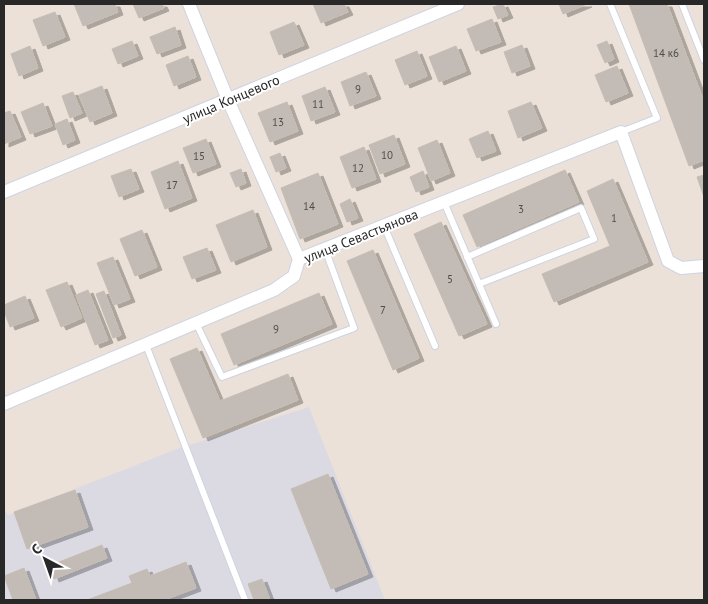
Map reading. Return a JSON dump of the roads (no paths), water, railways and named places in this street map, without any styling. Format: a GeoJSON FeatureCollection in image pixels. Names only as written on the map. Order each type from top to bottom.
{"type":"FeatureCollection","features":[{"type":"Feature","properties":{"kind":"street"},"geometry":{"type":"LineString","coordinates":[[189,4],[228,100],[299,259]]}},
{"type":"Feature","properties":{"kind":"street","name":"улица Концевого"},"geometry":{"type":"LineString","coordinates":[[4,192],[458,4]]}},
{"type":"Feature","properties":{"kind":"street"},"geometry":{"type":"LineString","coordinates":[[621,132],[668,261],[681,268],[704,266]]}},
{"type":"Feature","properties":{"kind":"street","name":"улица Севастьянова"},"geometry":{"type":"LineString","coordinates":[[4,404],[274,290],[294,276],[299,259],[621,132]]}},
{"type":"Feature","properties":{"kind":"lane"},"geometry":{"type":"LineString","coordinates":[[610,4],[657,118],[621,132]]}},
{"type":"Feature","properties":{"kind":"lane"},"geometry":{"type":"LineString","coordinates":[[682,4],[704,60]]}},
{"type":"Feature","properties":{"kind":"lane"},"geometry":{"type":"LineString","coordinates":[[444,202],[496,324]]}},
{"type":"Feature","properties":{"kind":"lane"},"geometry":{"type":"LineString","coordinates":[[467,257],[581,208],[594,239],[479,284]]}},
{"type":"Feature","properties":{"kind":"lane"},"geometry":{"type":"LineString","coordinates":[[384,226],[434,346]]}},
{"type":"Feature","properties":{"kind":"lane"},"geometry":{"type":"LineString","coordinates":[[196,323],[222,377],[354,328],[325,249]]}},
{"type":"Feature","properties":{"kind":"lane"},"geometry":{"type":"LineString","coordinates":[[146,345],[245,600]]}}]}
